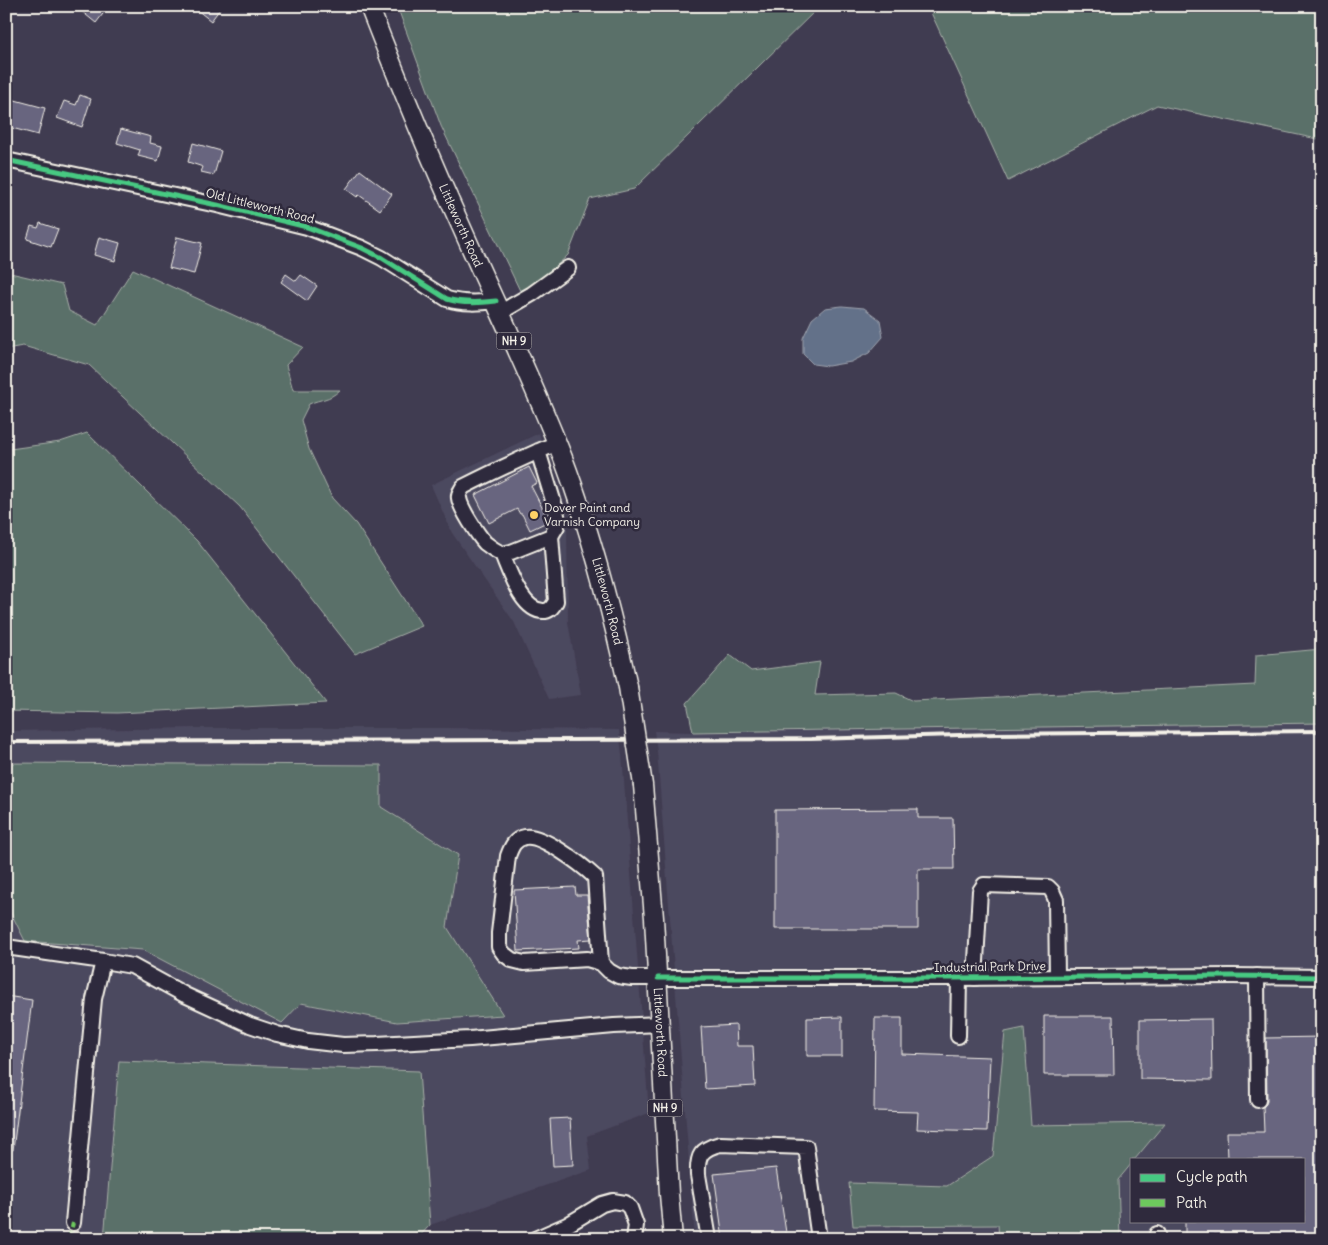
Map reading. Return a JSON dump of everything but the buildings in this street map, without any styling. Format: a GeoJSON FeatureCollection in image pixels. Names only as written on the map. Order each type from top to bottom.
{"type":"FeatureCollection","features":[{"type":"Feature","properties":{"kind":"main road","name":"Littleworth Road"},"geometry":{"type":"LineString","coordinates":[[369,6],[460,226],[527,370],[557,443],[593,548],[615,628],[628,687],[643,784],[658,978],[673,1239]]}},
{"type":"Feature","properties":{"kind":"street","name":"Old Littleworth Road"},"geometry":{"type":"LineString","coordinates":[[6,160],[208,203],[307,227],[368,251],[447,298],[457,302],[498,307]]}},
{"type":"Feature","properties":{"kind":"street"},"geometry":{"type":"LineString","coordinates":[[498,307],[532,294],[568,268]]}},
{"type":"Feature","properties":{"kind":"street"},"geometry":{"type":"LineString","coordinates":[[538,451],[558,521],[551,536],[556,601],[548,610],[542,611],[526,601],[518,590],[502,554],[486,543],[477,533],[461,505],[459,497],[464,487],[512,462],[538,451],[557,443]]}},
{"type":"Feature","properties":{"kind":"street"},"geometry":{"type":"LineString","coordinates":[[502,554],[551,536]]}},
{"type":"Feature","properties":{"kind":"street"},"geometry":{"type":"LineString","coordinates":[[526,836],[561,850],[585,867],[595,877],[601,963],[587,959],[524,963],[512,960],[499,947],[508,856],[511,846],[518,839],[526,836]]}},
{"type":"Feature","properties":{"kind":"street"},"geometry":{"type":"LineString","coordinates":[[975,978],[980,891],[984,885],[1048,887],[1052,891],[1056,900],[1057,976]]}},
{"type":"Feature","properties":{"kind":"street"},"geometry":{"type":"LineString","coordinates":[[6,947],[103,960],[132,966],[186,995],[250,1025],[308,1041],[342,1045],[461,1039],[614,1026],[661,1024]]}},
{"type":"Feature","properties":{"kind":"street"},"geometry":{"type":"LineString","coordinates":[[73,1223],[94,999],[103,960]]}},
{"type":"Feature","properties":{"kind":"street","name":"Industrial Park Drive"},"geometry":{"type":"LineString","coordinates":[[601,963],[618,976],[658,978],[1322,977]]}},
{"type":"Feature","properties":{"kind":"street"},"geometry":{"type":"LineString","coordinates":[[1257,976],[1258,1100]]}},
{"type":"Feature","properties":{"kind":"street"},"geometry":{"type":"LineString","coordinates":[[958,1036],[959,978]]}},
{"type":"Feature","properties":{"kind":"street"},"geometry":{"type":"LineString","coordinates":[[709,1239],[697,1165],[703,1151],[720,1144],[806,1147],[819,1239]]}},
{"type":"Feature","properties":{"kind":"street"},"geometry":{"type":"LineString","coordinates":[[535,1239],[567,1225],[602,1204],[614,1201],[625,1203],[630,1208],[636,1224],[634,1239]]}},
{"type":"Feature","properties":{"kind":"shaded area"},"geometry":{"type":"Polygon","coordinates":[[[539,433],[567,525],[568,622],[581,695],[549,699],[514,622],[452,533],[431,485],[539,433]]]}},
{"type":"Feature","properties":{"kind":"shaded area"},"geometry":{"type":"Polygon","coordinates":[[[1322,723],[1322,1239],[1102,1239],[1102,1237],[1120,1237],[1118,1180],[1130,1165],[1130,1222],[1306,1222],[1306,1158],[1136,1158],[1164,1123],[1030,1125],[1024,1029],[1005,1033],[993,1156],[947,1186],[849,1183],[854,1226],[999,1225],[999,1239],[695,1239],[654,731],[1322,723]]]}},
{"type":"Feature","properties":{"kind":"shaded area"},"geometry":{"type":"Polygon","coordinates":[[[193,728],[619,730],[649,1113],[587,1136],[591,1170],[430,1225],[419,1071],[119,1061],[104,1239],[6,1239],[6,903],[25,941],[143,950],[282,1023],[300,1003],[397,1022],[502,1015],[447,927],[458,855],[381,807],[381,765],[6,763],[6,731],[193,728]]]}},
{"type":"Feature","properties":{"kind":"green space"},"geometry":{"type":"Polygon","coordinates":[[[397,6],[820,6],[634,189],[590,199],[568,255],[523,297],[441,126],[397,6]]]}},
{"type":"Feature","properties":{"kind":"green space"},"geometry":{"type":"Polygon","coordinates":[[[928,6],[1322,6],[1322,140],[1157,105],[1008,181],[928,6]]]}},
{"type":"Feature","properties":{"kind":"green space"},"geometry":{"type":"Polygon","coordinates":[[[133,269],[303,347],[286,365],[293,390],[340,390],[328,398],[309,404],[301,420],[309,449],[332,498],[356,524],[422,626],[355,654],[240,507],[89,365],[23,346],[6,349],[6,272],[62,285],[69,311],[97,325],[133,269]]]}},
{"type":"Feature","properties":{"kind":"green space"},"geometry":{"type":"Polygon","coordinates":[[[87,433],[197,541],[326,703],[117,713],[6,711],[6,449],[60,442],[87,433]]]}},
{"type":"Feature","properties":{"kind":"green space"},"geometry":{"type":"Polygon","coordinates":[[[1322,649],[1322,723],[693,732],[687,703],[730,655],[751,671],[820,662],[815,695],[896,693],[913,701],[1255,685],[1256,655],[1322,649]]]}},
{"type":"Feature","properties":{"kind":"green space"},"geometry":{"type":"Polygon","coordinates":[[[6,763],[381,765],[381,807],[458,855],[447,927],[503,1015],[397,1022],[301,1003],[282,1023],[143,950],[25,941],[6,903],[6,763]]]}},
{"type":"Feature","properties":{"kind":"green space"},"geometry":{"type":"Polygon","coordinates":[[[1024,1028],[1031,1125],[1165,1123],[1136,1158],[1130,1158],[1130,1165],[1118,1180],[1120,1237],[1103,1237],[1102,1239],[999,1239],[998,1225],[853,1226],[849,1183],[947,1186],[993,1156],[1005,1032],[1024,1028]]]}},
{"type":"Feature","properties":{"kind":"green space"},"geometry":{"type":"Polygon","coordinates":[[[119,1061],[419,1071],[430,1225],[417,1239],[104,1239],[119,1061]]]}},
{"type":"Feature","properties":{"kind":"water"},"geometry":{"type":"Polygon","coordinates":[[[842,306],[864,308],[880,320],[883,337],[869,353],[851,362],[828,366],[813,364],[803,354],[803,338],[812,319],[825,308],[842,306]]]}},
{"type":"Feature","properties":{"kind":"railway"},"geometry":{"type":"LineString","coordinates":[[6,742],[811,739],[996,734],[1322,731]]}},
{"type":"Feature","properties":{"kind":"marked path"},"geometry":{"type":"LineString","coordinates":[[69,1239],[73,1223]]}},
{"type":"Feature","properties":{"kind":"cycle path"},"geometry":{"type":"LineString","coordinates":[[6,160],[217,205],[307,227],[362,248],[382,258],[447,299],[471,303],[496,301]]}},
{"type":"Feature","properties":{"kind":"cycle path"},"geometry":{"type":"LineString","coordinates":[[658,978],[1322,977]]}},
{"type":"Feature","properties":{"kind":"place","name":"Dover Paint and Varnish Company"},"geometry":{"type":"Point","coordinates":[534,515]}}]}
